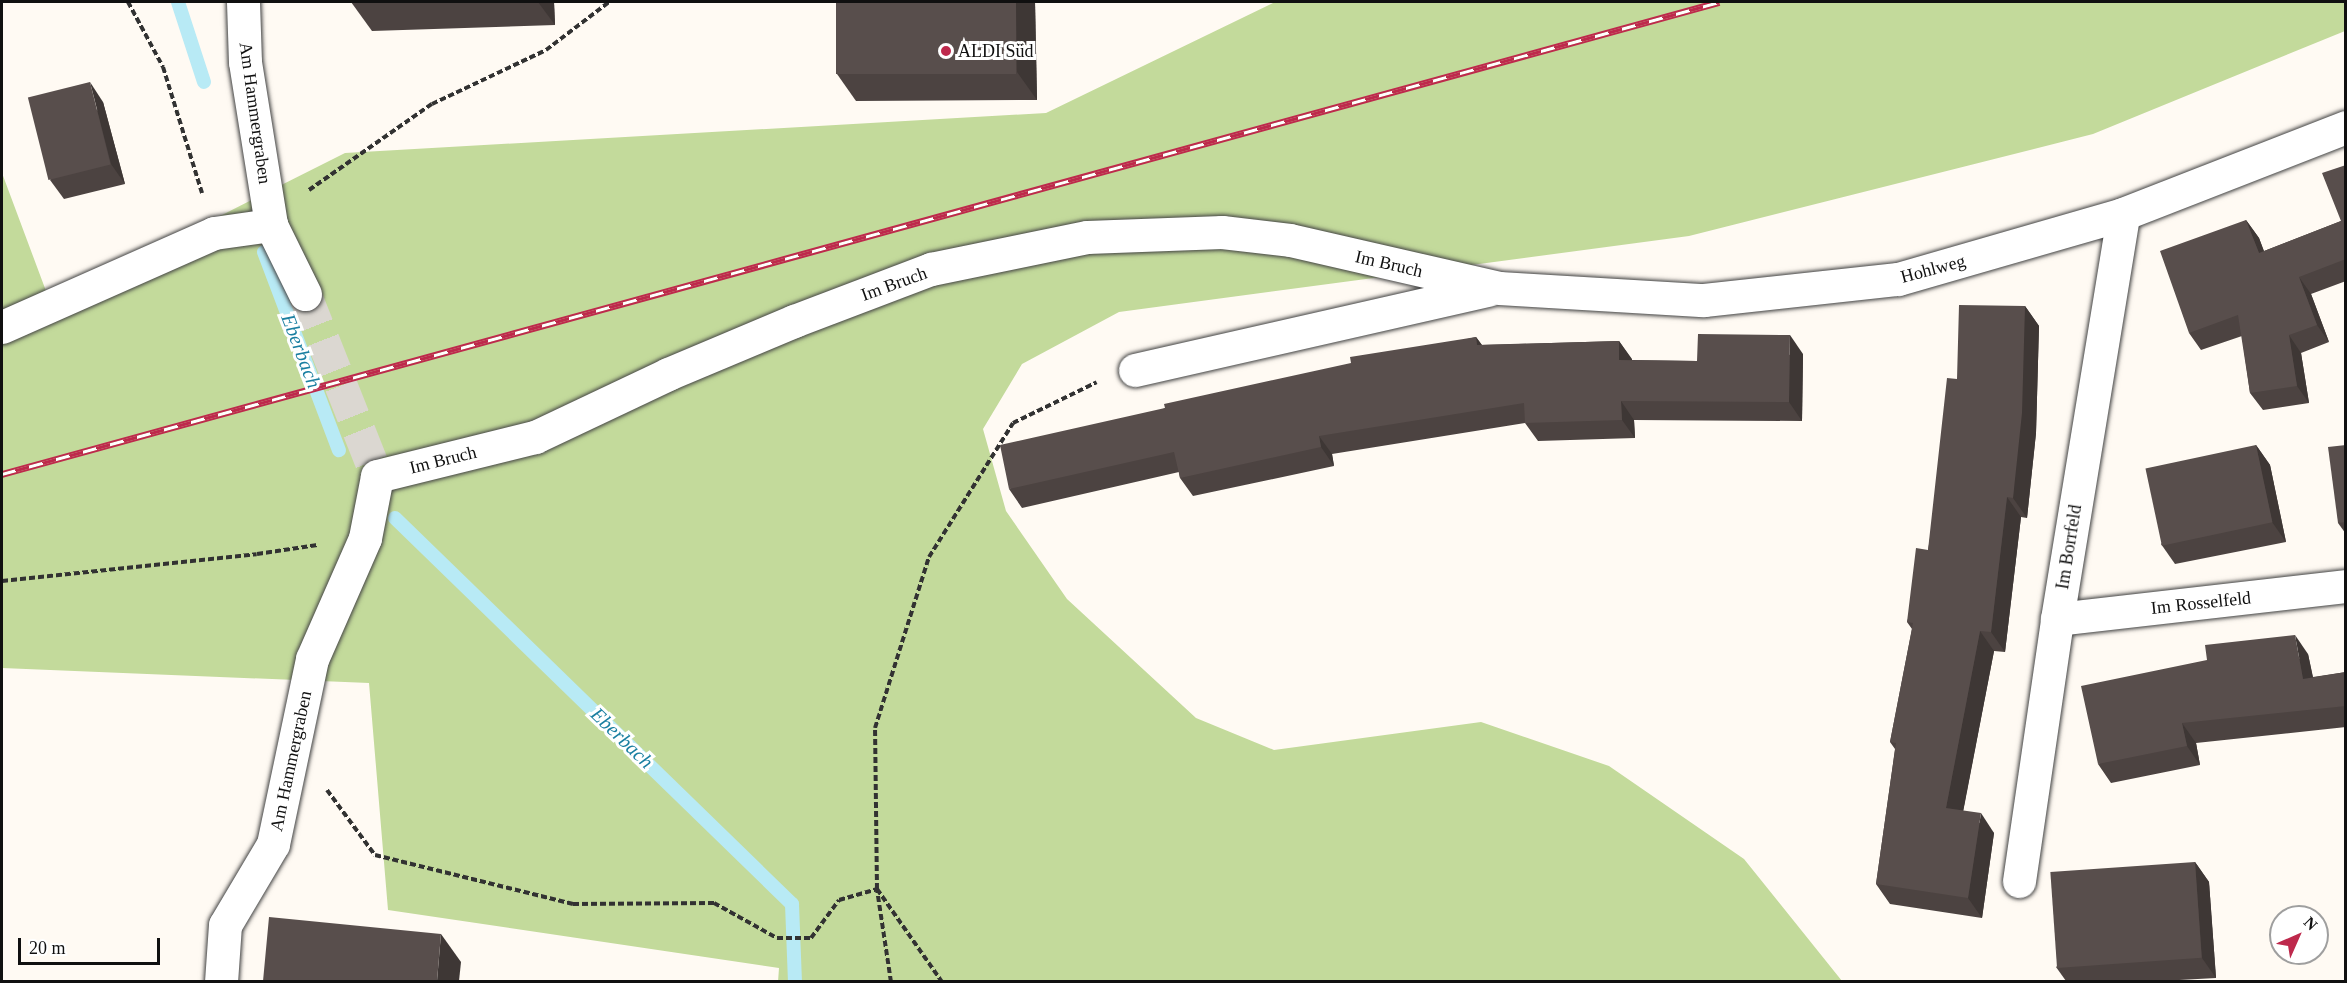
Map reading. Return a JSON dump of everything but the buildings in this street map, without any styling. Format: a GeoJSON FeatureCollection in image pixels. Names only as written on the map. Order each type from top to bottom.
{"type":"FeatureCollection","features":[{"type":"Feature","properties":{"kind":"street","name":"Am Hammergraben"},"geometry":{"type":"LineString","coordinates":[[243,2],[245,62],[275,232]]}},
{"type":"Feature","properties":{"kind":"street","name":"Hohlweg"},"geometry":{"type":"LineString","coordinates":[[1499,288],[1704,300],[1898,279],[2123,214],[2346,127]]}},
{"type":"Feature","properties":{"kind":"street","name":"Im Borrfeld"},"geometry":{"type":"LineString","coordinates":[[2019,881],[2057,619],[2123,214]]}},
{"type":"Feature","properties":{"kind":"street"},"geometry":{"type":"LineString","coordinates":[[2,327],[214,233],[275,232],[305,294]]}},
{"type":"Feature","properties":{"kind":"street","name":"Im Bruch"},"geometry":{"type":"LineString","coordinates":[[365,538],[377,476],[535,437],[668,374],[794,321],[931,269],[1087,237],[1222,232],[1290,240],[1499,288]]}},
{"type":"Feature","properties":{"kind":"street"},"geometry":{"type":"LineString","coordinates":[[1135,370],[1499,288]]}},
{"type":"Feature","properties":{"kind":"street","name":"Am Hammergraben"},"geometry":{"type":"LineString","coordinates":[[221,981],[225,925],[273,844],[312,659],[365,538]]}},
{"type":"Feature","properties":{"kind":"street","name":"Im Rosselfeld"},"geometry":{"type":"LineString","coordinates":[[2057,619],[2346,586]]}},
{"type":"Feature","properties":{"kind":"path"},"geometry":{"type":"LineString","coordinates":[[128,2],[163,67],[214,233]]}},
{"type":"Feature","properties":{"kind":"path"},"geometry":{"type":"LineString","coordinates":[[275,232],[310,188],[432,104],[546,50],[609,2]]}},
{"type":"Feature","properties":{"kind":"path"},"geometry":{"type":"LineString","coordinates":[[891,981],[877,889],[875,728],[929,557],[1013,423],[1087,385],[1135,370]]}},
{"type":"Feature","properties":{"kind":"path"},"geometry":{"type":"LineString","coordinates":[[2,581],[257,555],[365,538]]}},
{"type":"Feature","properties":{"kind":"path"},"geometry":{"type":"LineString","coordinates":[[294,745],[375,855],[573,904],[714,903],[777,938],[811,938],[839,900],[877,889]]}},
{"type":"Feature","properties":{"kind":"path"},"geometry":{"type":"LineString","coordinates":[[877,889],[942,981]]}},
{"type":"Feature","properties":{"kind":"green space"},"geometry":{"type":"Polygon","coordinates":[[[1275,2],[2345,2],[2345,31],[2093,134],[1689,236],[1119,312],[1022,364],[983,429],[1006,511],[1067,599],[1196,718],[1274,750],[1481,722],[1609,766],[1744,859],[1842,981],[778,982],[779,968],[388,910],[369,683],[2,668],[2,173],[46,291],[222,215],[345,153],[1046,113],[1275,2]]]}},
{"type":"Feature","properties":{"kind":"waterway","name":"Eberbach"},"geometry":{"type":"LineString","coordinates":[[178,2],[204,82]]}},
{"type":"Feature","properties":{"kind":"waterway","name":"Eberbach"},"geometry":{"type":"LineString","coordinates":[[264,252],[339,450]]}},
{"type":"Feature","properties":{"kind":"waterway","name":"Eberbach"},"geometry":{"type":"LineString","coordinates":[[395,518],[792,904],[795,982]]}},
{"type":"Feature","properties":{"kind":"tunnel"},"geometry":{"type":"LineString","coordinates":[[305,294],[377,476]]}},
{"type":"Feature","properties":{"kind":"railway"},"geometry":{"type":"LineString","coordinates":[[2,474],[1719,2]]}},
{"type":"Feature","properties":{"kind":"place","name":"ALDI Süd"},"geometry":{"type":"Point","coordinates":[946,51]}}]}
